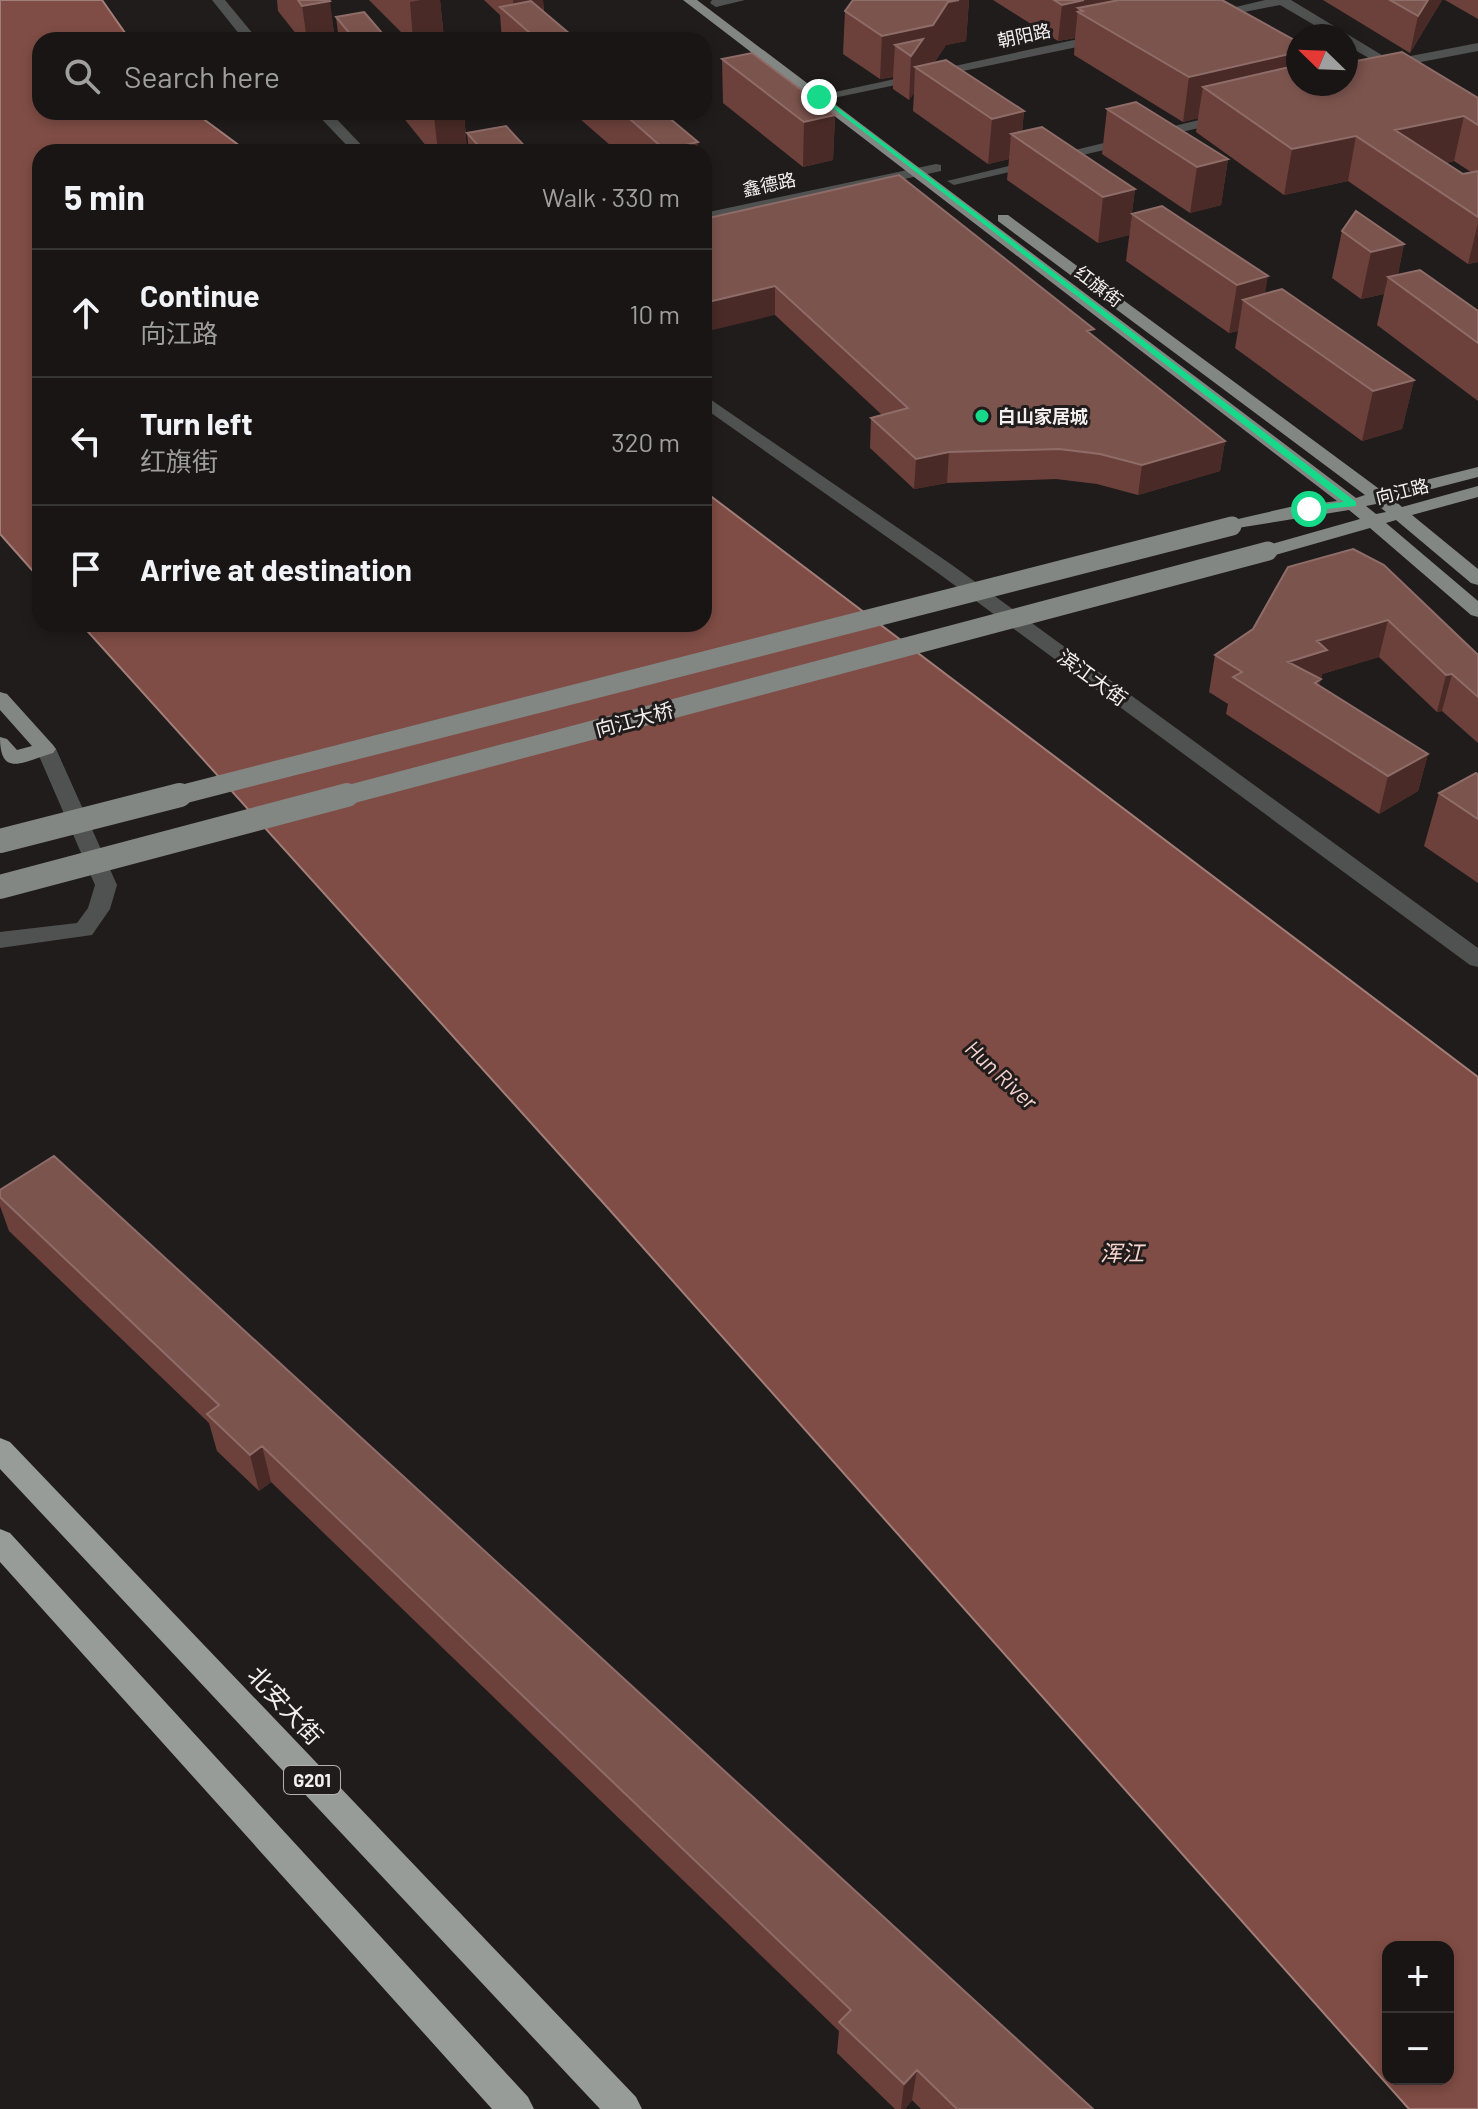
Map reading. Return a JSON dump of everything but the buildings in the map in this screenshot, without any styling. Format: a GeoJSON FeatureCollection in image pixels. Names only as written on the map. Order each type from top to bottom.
{"type":"FeatureCollection","features":[{"type":"Feature","properties":{"kind":"highway","name":"北安大街"},"geometry":{"type":"LineString","coordinates":[[0,1450],[624,2109]]}},
{"type":"Feature","properties":{"kind":"highway"},"geometry":{"type":"LineString","coordinates":[[0,1542],[516,2109]]}},
{"type":"Feature","properties":{"kind":"main road","name":"红旗街"},"geometry":{"type":"LineString","coordinates":[[689,0],[823,90],[900,160],[917,164],[1353,504],[1478,611]]}},
{"type":"Feature","properties":{"kind":"main road"},"geometry":{"type":"LineString","coordinates":[[714,2],[917,164],[936,168],[954,181],[1379,497],[1478,579]]}},
{"type":"Feature","properties":{"kind":"main road","name":"向江路"},"geometry":{"type":"LineString","coordinates":[[1232,526],[1290,512],[1353,504],[1478,472]]}},
{"type":"Feature","properties":{"kind":"main road","name":"向江路"},"geometry":{"type":"LineString","coordinates":[[1268,551],[1478,491]]}},
{"type":"Feature","properties":{"kind":"main road","name":"向江大桥"},"geometry":{"type":"LineString","coordinates":[[0,841],[1232,526]]}},
{"type":"Feature","properties":{"kind":"main road","name":"向江大桥"},"geometry":{"type":"LineString","coordinates":[[0,887],[1268,551]]}},
{"type":"Feature","properties":{"kind":"main road"},"geometry":{"type":"LineString","coordinates":[[0,698],[46,749],[12,758],[0,743]]}},
{"type":"Feature","properties":{"kind":"street"},"geometry":{"type":"LineString","coordinates":[[218,0],[244,32]]}},
{"type":"Feature","properties":{"kind":"street"},"geometry":{"type":"LineString","coordinates":[[714,2],[739,0]]}},
{"type":"Feature","properties":{"kind":"street"},"geometry":{"type":"LineString","coordinates":[[1202,6],[1234,0]]}},
{"type":"Feature","properties":{"kind":"street"},"geometry":{"type":"LineString","coordinates":[[1190,19],[1283,0],[1323,24]]}},
{"type":"Feature","properties":{"kind":"street","name":"朝阳路"},"geometry":{"type":"LineString","coordinates":[[823,90],[1111,31]]}},
{"type":"Feature","properties":{"kind":"street"},"geometry":{"type":"LineString","coordinates":[[1388,72],[1478,47]]}},
{"type":"Feature","properties":{"kind":"street"},"geometry":{"type":"LineString","coordinates":[[1358,48],[1388,72],[1413,79]]}},
{"type":"Feature","properties":{"kind":"street"},"geometry":{"type":"LineString","coordinates":[[954,181],[1248,112]]}},
{"type":"Feature","properties":{"kind":"street"},"geometry":{"type":"LineString","coordinates":[[330,120],[353,144]]}},
{"type":"Feature","properties":{"kind":"street","name":"鑫德路"},"geometry":{"type":"LineString","coordinates":[[712,203],[900,160]]}},
{"type":"Feature","properties":{"kind":"street","name":"鑫德路"},"geometry":{"type":"LineString","coordinates":[[712,216],[917,164]]}},
{"type":"Feature","properties":{"kind":"street","name":"滨江大街"},"geometry":{"type":"LineString","coordinates":[[712,406],[945,569],[1478,959]]}},
{"type":"Feature","properties":{"kind":"street"},"geometry":{"type":"LineString","coordinates":[[0,940],[84,930],[99,909],[106,885],[46,749]]}},
{"type":"Feature","properties":{"kind":"water"},"geometry":{"type":"Polygon","coordinates":[[[0,0],[102,0],[124,32],[32,32],[32,120],[205,120],[237,144],[32,144],[32,570],[0,534],[0,0]]]}},
{"type":"Feature","properties":{"kind":"water","name":"浑江"},"geometry":{"type":"Polygon","coordinates":[[[712,497],[1478,1077],[1478,2109],[1409,2109],[1388,2085],[1454,2085],[1454,1941],[1382,1941],[1382,2079],[607,1207],[88,632],[712,632],[712,497]]]}},
{"type":"Feature","properties":{"kind":"place","name":"白山家居城"},"geometry":{"type":"Point","coordinates":[982,416]}},
{"type":"Feature","properties":{"kind":"route"},"geometry":{"type":"LineString","coordinates":[[819,97],[1353,504],[1309,509]]}},
{"type":"Feature","properties":{"kind":"water label","name":"Hun River"},"geometry":{"type":"Point","coordinates":[1002,1074]}}]}
